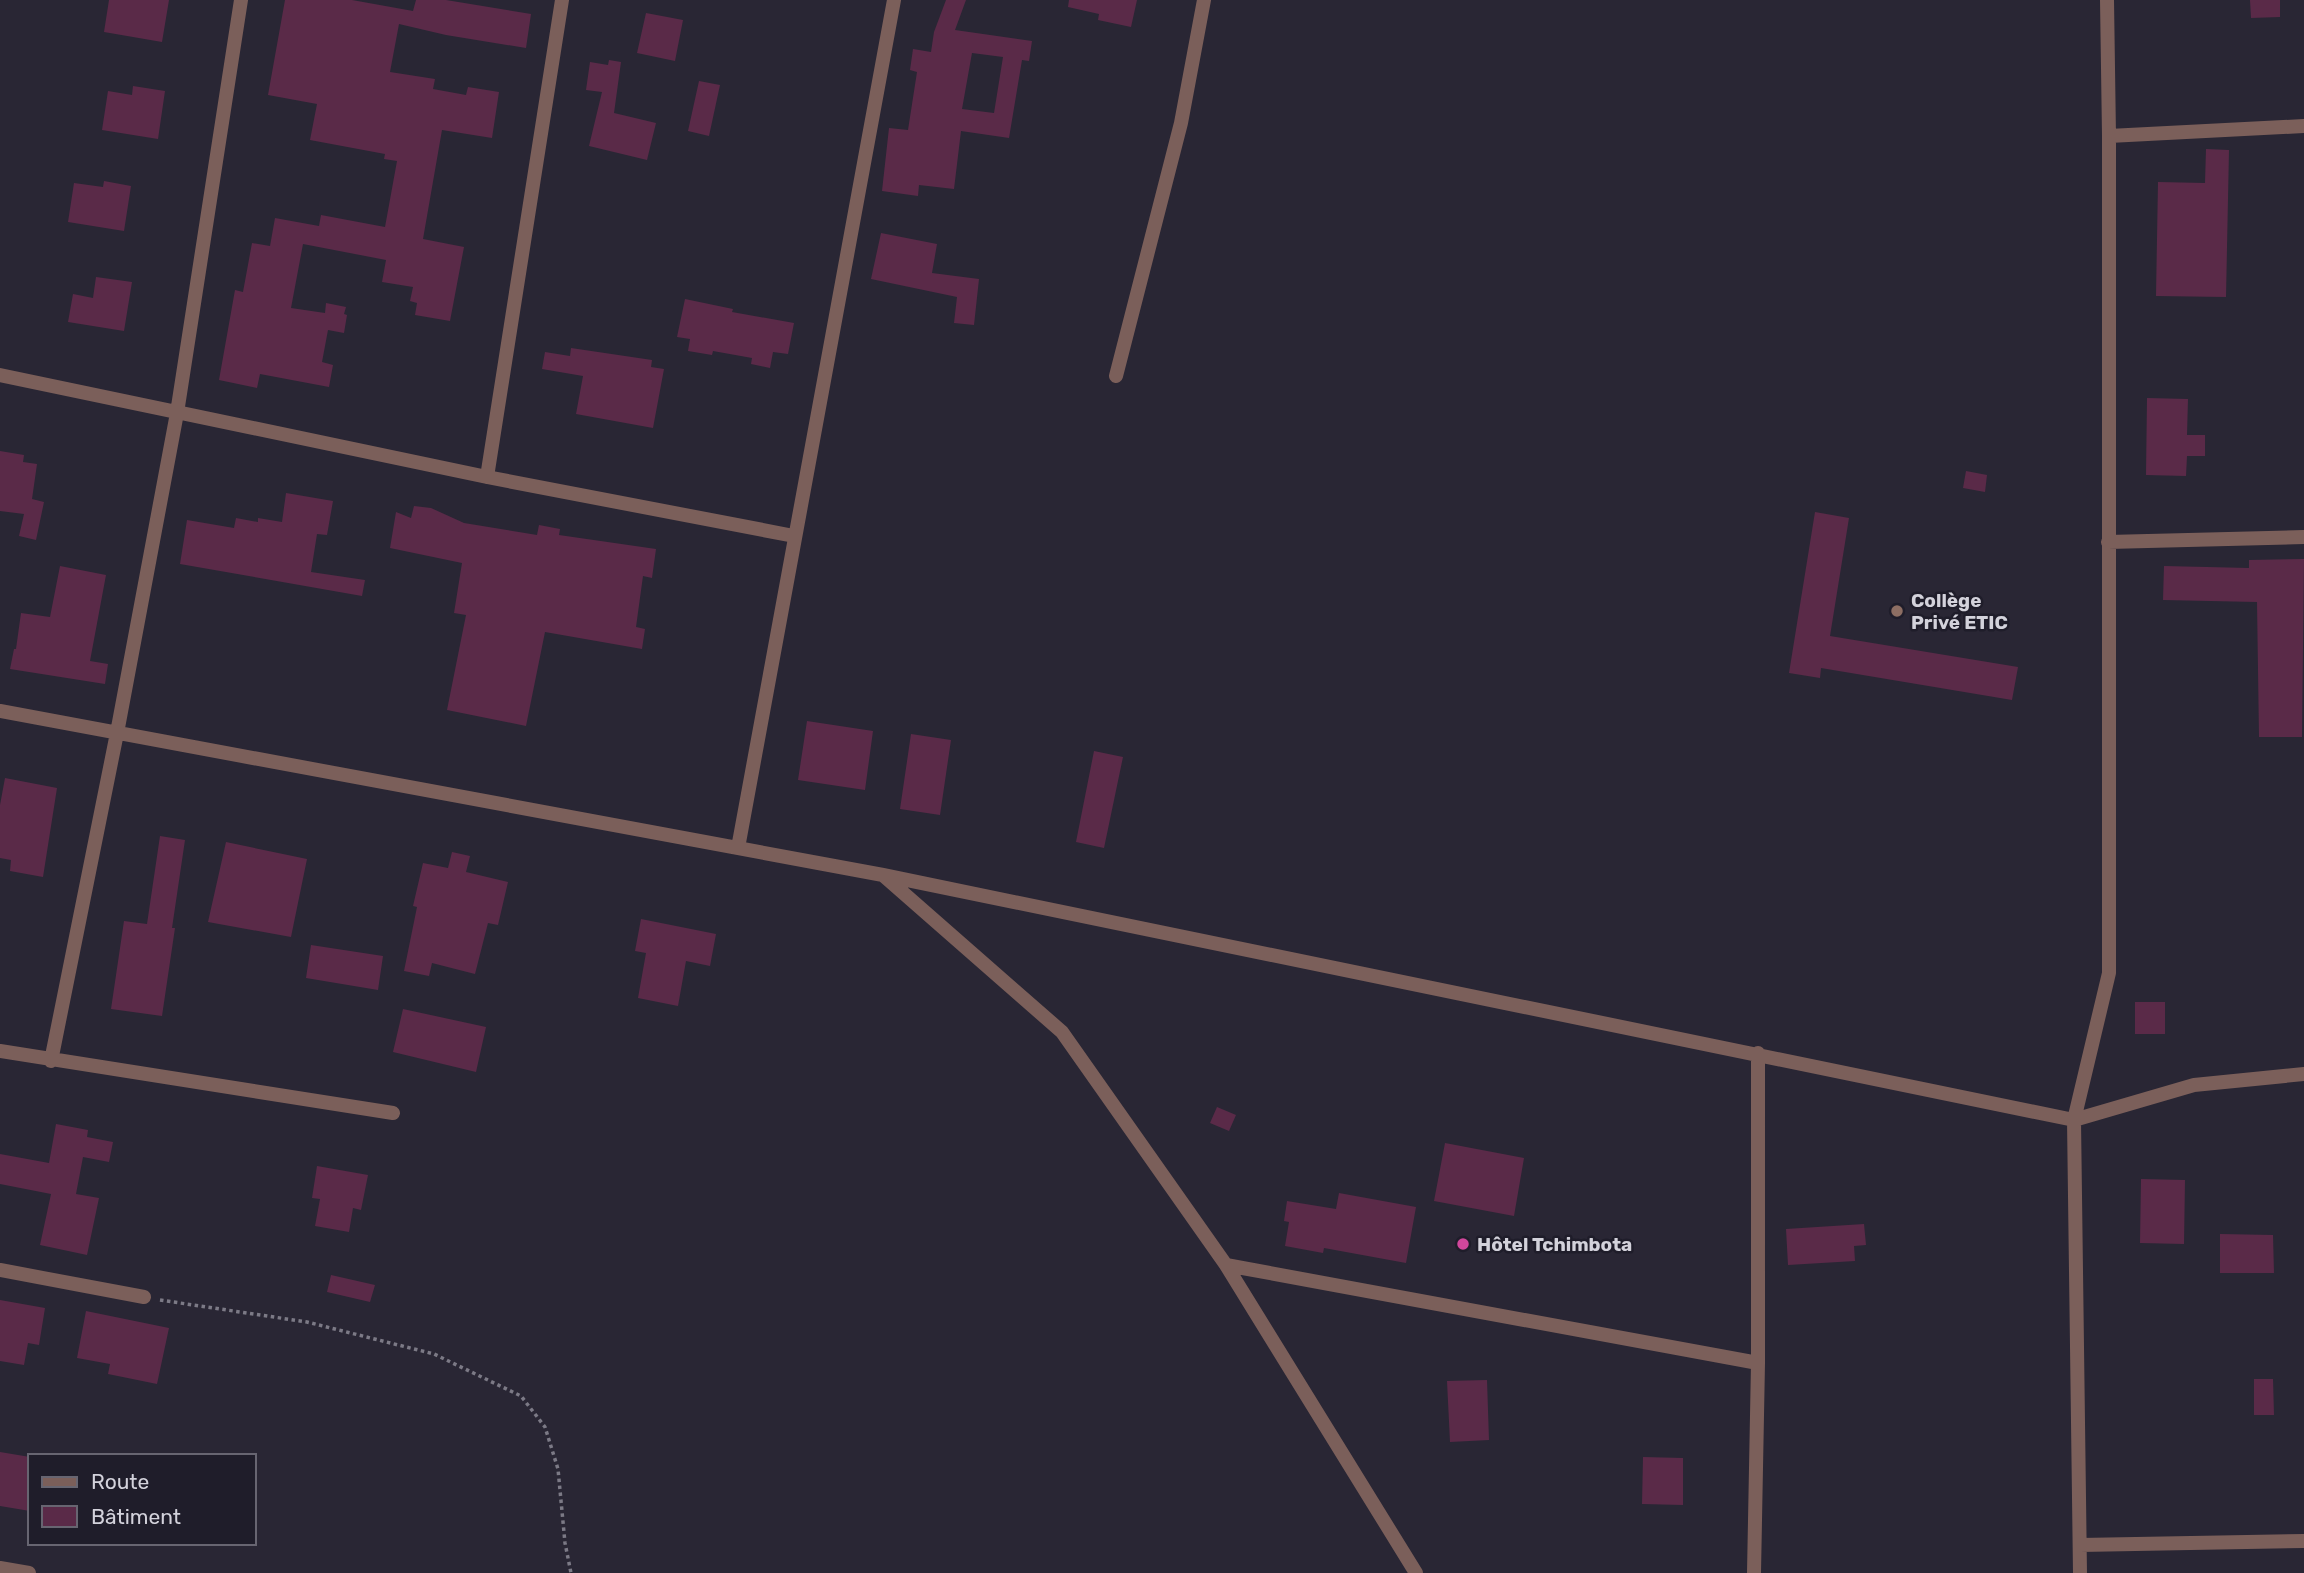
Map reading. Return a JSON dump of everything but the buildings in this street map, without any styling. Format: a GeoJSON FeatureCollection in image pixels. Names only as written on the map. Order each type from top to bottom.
{"type":"FeatureCollection","features":[{"type":"Feature","properties":{"kind":"street"},"geometry":{"type":"LineString","coordinates":[[51,1061],[117,733],[177,413],[241,0]]}},
{"type":"Feature","properties":{"kind":"street"},"geometry":{"type":"LineString","coordinates":[[487,477],[562,0]]}},
{"type":"Feature","properties":{"kind":"street"},"geometry":{"type":"LineString","coordinates":[[738,848],[894,0]]}},
{"type":"Feature","properties":{"kind":"street"},"geometry":{"type":"LineString","coordinates":[[1116,376],[1181,122],[1203,0]]}},
{"type":"Feature","properties":{"kind":"street"},"geometry":{"type":"LineString","coordinates":[[2080,1573],[2074,1120],[2109,973],[2107,0]]}},
{"type":"Feature","properties":{"kind":"street"},"geometry":{"type":"LineString","coordinates":[[2109,136],[2304,126]]}},
{"type":"Feature","properties":{"kind":"street"},"geometry":{"type":"LineString","coordinates":[[0,375],[487,477],[794,536]]}},
{"type":"Feature","properties":{"kind":"street"},"geometry":{"type":"LineString","coordinates":[[2108,542],[2304,537]]}},
{"type":"Feature","properties":{"kind":"street"},"geometry":{"type":"LineString","coordinates":[[0,711],[883,875],[2074,1120],[2194,1085],[2304,1074]]}},
{"type":"Feature","properties":{"kind":"street"},"geometry":{"type":"LineString","coordinates":[[883,875],[1062,1032],[1226,1265],[1416,1573]]}},
{"type":"Feature","properties":{"kind":"street"},"geometry":{"type":"LineString","coordinates":[[0,1051],[393,1113]]}},
{"type":"Feature","properties":{"kind":"street"},"geometry":{"type":"LineString","coordinates":[[1754,1573],[1758,1363],[1758,1054]]}},
{"type":"Feature","properties":{"kind":"street"},"geometry":{"type":"LineString","coordinates":[[1226,1265],[1758,1363]]}},
{"type":"Feature","properties":{"kind":"street"},"geometry":{"type":"LineString","coordinates":[[0,1270],[144,1297]]}},
{"type":"Feature","properties":{"kind":"street"},"geometry":{"type":"LineString","coordinates":[[2080,1545],[2304,1541]]}},
{"type":"Feature","properties":{"kind":"street"},"geometry":{"type":"LineString","coordinates":[[0,1567],[29,1573]]}},
{"type":"Feature","properties":{"kind":"path"},"geometry":{"type":"LineString","coordinates":[[144,1297],[307,1322],[435,1354],[521,1396],[545,1427],[558,1469],[565,1543],[571,1573]]}},
{"type":"Feature","properties":{"kind":"place","name":"Collège Privé ETIC"},"geometry":{"type":"Point","coordinates":[1897,611]}},
{"type":"Feature","properties":{"kind":"place","name":"Hôtel Tchimbota"},"geometry":{"type":"Point","coordinates":[1463,1244]}}]}
